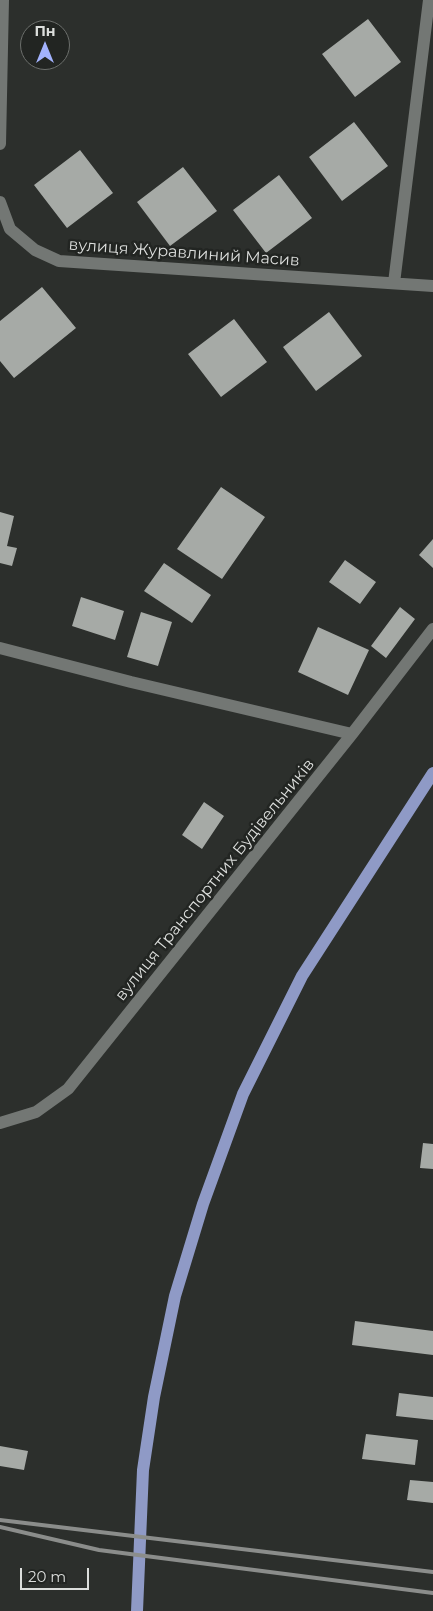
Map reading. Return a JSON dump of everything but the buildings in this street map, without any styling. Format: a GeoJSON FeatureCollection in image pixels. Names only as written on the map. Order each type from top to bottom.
{"type":"FeatureCollection","features":[{"type":"Feature","properties":{"kind":"main road"},"geometry":{"type":"LineString","coordinates":[[137,1611],[143,1470],[154,1398],[175,1296],[203,1204],[243,1094],[302,976],[433,773]]}},
{"type":"Feature","properties":{"kind":"street"},"geometry":{"type":"LineString","coordinates":[[0,144],[3,0]]}},
{"type":"Feature","properties":{"kind":"street"},"geometry":{"type":"LineString","coordinates":[[394,283],[429,0]]}},
{"type":"Feature","properties":{"kind":"street","name":"вулиця Журавлиний Масив"},"geometry":{"type":"LineString","coordinates":[[0,202],[10,229],[35,250],[59,261],[433,286]]}},
{"type":"Feature","properties":{"kind":"street","name":"вулиця Транспортних Будівельників"},"geometry":{"type":"LineString","coordinates":[[0,1123],[36,1112],[68,1088],[352,734],[433,629]]}},
{"type":"Feature","properties":{"kind":"street"},"geometry":{"type":"LineString","coordinates":[[0,648],[131,682],[352,734]]}},
{"type":"Feature","properties":{"kind":"railway"},"geometry":{"type":"LineString","coordinates":[[0,1520],[433,1572]]}},
{"type":"Feature","properties":{"kind":"railway"},"geometry":{"type":"LineString","coordinates":[[0,1527],[99,1550],[433,1593]]}}]}
